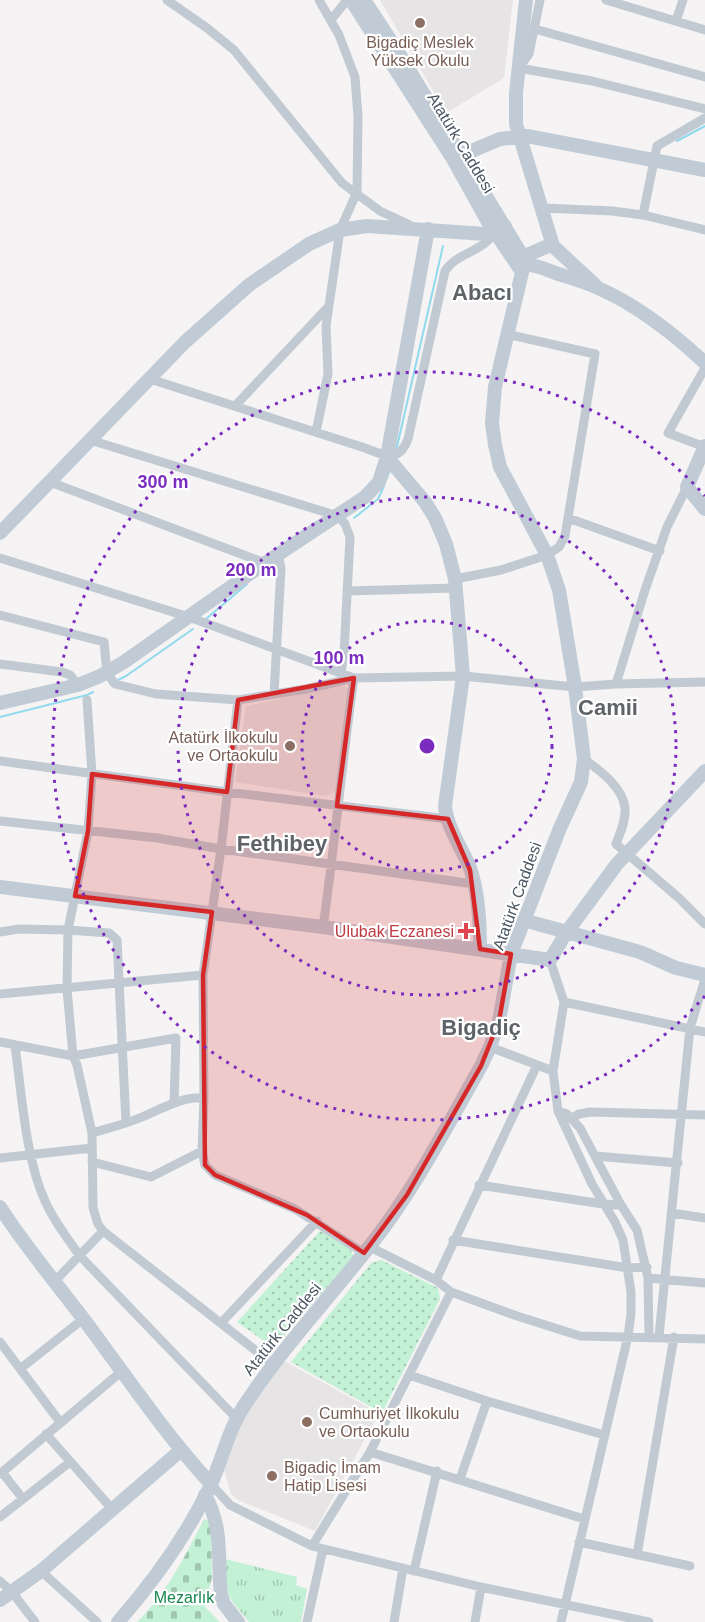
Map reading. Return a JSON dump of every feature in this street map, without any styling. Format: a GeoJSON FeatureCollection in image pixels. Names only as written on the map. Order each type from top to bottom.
{"type":"FeatureCollection","features":[{"type":"Feature","properties":{"kind":"street"},"geometry":{"type":"LineString","coordinates":[[167,0],[234,50],[342,183],[380,211],[422,229]]}},
{"type":"Feature","properties":{"kind":"street"},"geometry":{"type":"LineString","coordinates":[[316,432],[328,374],[326,326],[340,230],[357,192],[358,117],[355,77],[339,35],[319,0]]}},
{"type":"Feature","properties":{"kind":"street"},"geometry":{"type":"LineString","coordinates":[[331,20],[347,0]]}},
{"type":"Feature","properties":{"kind":"street","name":"Atatürk Caddesi"},"geometry":{"type":"LineString","coordinates":[[351,0],[458,158]]}},
{"type":"Feature","properties":{"kind":"street","name":"Atatürk Caddesi"},"geometry":{"type":"LineString","coordinates":[[118,1622],[159,1571],[179,1541],[208,1490],[246,1402],[273,1364],[367,1250],[407,1195],[490,1047],[499,1022],[512,954],[523,920],[581,782],[584,759],[561,599],[547,555],[500,467],[492,423],[495,387],[520,264],[364,0]]}},
{"type":"Feature","properties":{"kind":"street"},"geometry":{"type":"LineString","coordinates":[[526,0],[515,110],[518,136],[543,208],[553,246],[598,288]]}},
{"type":"Feature","properties":{"kind":"street"},"geometry":{"type":"LineString","coordinates":[[519,68],[530,54],[540,0]]}},
{"type":"Feature","properties":{"kind":"street"},"geometry":{"type":"LineString","coordinates":[[606,0],[705,30]]}},
{"type":"Feature","properties":{"kind":"street"},"geometry":{"type":"LineString","coordinates":[[676,21],[683,0]]}},
{"type":"Feature","properties":{"kind":"street"},"geometry":{"type":"LineString","coordinates":[[536,29],[705,77]]}},
{"type":"Feature","properties":{"kind":"street"},"geometry":{"type":"LineString","coordinates":[[519,68],[592,81],[705,109]]}},
{"type":"Feature","properties":{"kind":"street"},"geometry":{"type":"LineString","coordinates":[[643,215],[657,146],[705,118]]}},
{"type":"Feature","properties":{"kind":"street"},"geometry":{"type":"LineString","coordinates":[[458,158],[500,139],[537,136],[705,170]]}},
{"type":"Feature","properties":{"kind":"street"},"geometry":{"type":"LineString","coordinates":[[543,208],[586,209],[643,215],[705,230]]}},
{"type":"Feature","properties":{"kind":"street"},"geometry":{"type":"LineString","coordinates":[[0,533],[185,342],[249,285],[309,244],[340,230],[367,226],[464,233],[496,223]]}},
{"type":"Feature","properties":{"kind":"street"},"geometry":{"type":"LineString","coordinates":[[387,457],[400,452],[408,439],[445,272],[455,261],[486,244],[496,223]]}},
{"type":"Feature","properties":{"kind":"street"},"geometry":{"type":"LineString","coordinates":[[0,703],[78,685],[106,673],[373,490],[379,482],[387,457],[422,229]]}},
{"type":"Feature","properties":{"kind":"street"},"geometry":{"type":"LineString","coordinates":[[520,264],[548,246],[553,246]]}},
{"type":"Feature","properties":{"kind":"street"},"geometry":{"type":"LineString","coordinates":[[520,264],[598,288],[645,315],[689,347],[705,363]]}},
{"type":"Feature","properties":{"kind":"street"},"geometry":{"type":"LineString","coordinates":[[234,406],[328,307]]}},
{"type":"Feature","properties":{"kind":"street"},"geometry":{"type":"LineString","coordinates":[[347,591],[456,583],[547,555],[555,551],[562,542],[595,354],[506,334]]}},
{"type":"Feature","properties":{"kind":"street"},"geometry":{"type":"LineString","coordinates":[[616,684],[645,590],[672,514],[687,488],[705,447],[668,433],[705,368]]}},
{"type":"Feature","properties":{"kind":"street"},"geometry":{"type":"LineString","coordinates":[[150,379],[387,457],[425,502],[435,518],[446,544],[456,583],[463,676],[446,800],[448,819],[474,884],[480,929],[480,949]]}},
{"type":"Feature","properties":{"kind":"street"},"geometry":{"type":"LineString","coordinates":[[90,440],[338,516],[345,524],[350,537],[341,672]]}},
{"type":"Feature","properties":{"kind":"street"},"geometry":{"type":"LineString","coordinates":[[50,482],[265,563]]}},
{"type":"Feature","properties":{"kind":"street"},"geometry":{"type":"LineString","coordinates":[[687,488],[705,509]]}},
{"type":"Feature","properties":{"kind":"street"},"geometry":{"type":"LineString","coordinates":[[568,518],[660,551]]}},
{"type":"Feature","properties":{"kind":"street"},"geometry":{"type":"LineString","coordinates":[[274,694],[281,568],[278,555]]}},
{"type":"Feature","properties":{"kind":"street"},"geometry":{"type":"LineString","coordinates":[[0,558],[189,617],[354,678]]}},
{"type":"Feature","properties":{"kind":"street"},"geometry":{"type":"LineString","coordinates":[[0,615],[104,642],[106,673],[115,684],[156,694],[238,700],[354,678],[463,676],[575,687],[705,682]]}},
{"type":"Feature","properties":{"kind":"street"},"geometry":{"type":"LineString","coordinates":[[0,664],[62,672],[70,675],[78,685]]}},
{"type":"Feature","properties":{"kind":"street"},"geometry":{"type":"LineString","coordinates":[[324,927],[354,678]]}},
{"type":"Feature","properties":{"kind":"street"},"geometry":{"type":"LineString","coordinates":[[87,700],[92,774],[88,831],[68,930],[68,989],[73,1056],[92,1133],[93,1208],[103,1231],[273,1364]]}},
{"type":"Feature","properties":{"kind":"street"},"geometry":{"type":"LineString","coordinates":[[238,700],[221,849],[203,975],[202,1152],[205,1165],[215,1175],[295,1209],[367,1250],[436,1280],[451,1292],[517,1317],[580,1336],[705,1339]]}},
{"type":"Feature","properties":{"kind":"street"},"geometry":{"type":"LineString","coordinates":[[584,759],[600,770],[617,789],[625,806],[624,822],[616,844],[705,924]]}},
{"type":"Feature","properties":{"kind":"street"},"geometry":{"type":"LineString","coordinates":[[0,761],[448,819]]}},
{"type":"Feature","properties":{"kind":"street"},"geometry":{"type":"LineString","coordinates":[[561,1622],[628,1336],[632,1304],[623,1240],[558,1111],[553,1071],[564,1002],[550,960],[566,933],[627,853],[705,771]]}},
{"type":"Feature","properties":{"kind":"street"},"geometry":{"type":"LineString","coordinates":[[0,821],[157,838],[474,884]]}},
{"type":"Feature","properties":{"kind":"street"},"geometry":{"type":"LineString","coordinates":[[0,887],[212,912],[550,960]]}},
{"type":"Feature","properties":{"kind":"street"},"geometry":{"type":"LineString","coordinates":[[523,920],[639,952],[676,968],[705,977],[690,1028],[665,1281],[654,1336]]}},
{"type":"Feature","properties":{"kind":"street"},"geometry":{"type":"LineString","coordinates":[[0,932],[20,929],[68,930],[108,933],[117,940],[126,1123]]}},
{"type":"Feature","properties":{"kind":"street"},"geometry":{"type":"LineString","coordinates":[[0,993],[68,989],[203,975]]}},
{"type":"Feature","properties":{"kind":"street"},"geometry":{"type":"LineString","coordinates":[[564,1002],[705,1032]]}},
{"type":"Feature","properties":{"kind":"street"},"geometry":{"type":"LineString","coordinates":[[0,1042],[73,1056],[176,1038],[174,1103]]}},
{"type":"Feature","properties":{"kind":"street"},"geometry":{"type":"LineString","coordinates":[[15,1046],[31,1154],[44,1199],[59,1228],[80,1256],[237,1419]]}},
{"type":"Feature","properties":{"kind":"street"},"geometry":{"type":"LineString","coordinates":[[490,1047],[553,1071]]}},
{"type":"Feature","properties":{"kind":"street"},"geometry":{"type":"LineString","coordinates":[[436,1280],[537,1065]]}},
{"type":"Feature","properties":{"kind":"street"},"geometry":{"type":"LineString","coordinates":[[92,1133],[126,1123],[188,1098],[204,1098]]}},
{"type":"Feature","properties":{"kind":"street"},"geometry":{"type":"LineString","coordinates":[[558,1111],[572,1118],[580,1128],[637,1230],[648,1278],[654,1336]]}},
{"type":"Feature","properties":{"kind":"street"},"geometry":{"type":"LineString","coordinates":[[572,1118],[590,1112],[705,1114]]}},
{"type":"Feature","properties":{"kind":"street"},"geometry":{"type":"LineString","coordinates":[[0,1158],[92,1148]]}},
{"type":"Feature","properties":{"kind":"street"},"geometry":{"type":"LineString","coordinates":[[92,1162],[151,1177],[202,1152]]}},
{"type":"Feature","properties":{"kind":"street"},"geometry":{"type":"LineString","coordinates":[[595,1156],[678,1163]]}},
{"type":"Feature","properties":{"kind":"street"},"geometry":{"type":"LineString","coordinates":[[479,1185],[621,1205]]}},
{"type":"Feature","properties":{"kind":"street"},"geometry":{"type":"LineString","coordinates":[[0,1208],[208,1490],[230,1505],[312,1546],[482,1587],[649,1622]]}},
{"type":"Feature","properties":{"kind":"street"},"geometry":{"type":"LineString","coordinates":[[672,1213],[705,1218]]}},
{"type":"Feature","properties":{"kind":"street"},"geometry":{"type":"LineString","coordinates":[[221,1323],[317,1221]]}},
{"type":"Feature","properties":{"kind":"street"},"geometry":{"type":"LineString","coordinates":[[55,1281],[103,1231]]}},
{"type":"Feature","properties":{"kind":"street"},"geometry":{"type":"LineString","coordinates":[[453,1240],[628,1268],[646,1267]]}},
{"type":"Feature","properties":{"kind":"street"},"geometry":{"type":"LineString","coordinates":[[648,1278],[705,1283]]}},
{"type":"Feature","properties":{"kind":"street"},"geometry":{"type":"LineString","coordinates":[[312,1546],[370,1452],[451,1292]]}},
{"type":"Feature","properties":{"kind":"street"},"geometry":{"type":"LineString","coordinates":[[20,1369],[42,1349],[84,1319]]}},
{"type":"Feature","properties":{"kind":"street"},"geometry":{"type":"LineString","coordinates":[[637,1555],[674,1337]]}},
{"type":"Feature","properties":{"kind":"street"},"geometry":{"type":"LineString","coordinates":[[0,1342],[4,1355],[20,1369],[60,1422]]}},
{"type":"Feature","properties":{"kind":"street"},"geometry":{"type":"LineString","coordinates":[[23,1499],[1,1473],[122,1371]]}},
{"type":"Feature","properties":{"kind":"street"},"geometry":{"type":"LineString","coordinates":[[409,1375],[487,1401],[604,1435]]}},
{"type":"Feature","properties":{"kind":"street"},"geometry":{"type":"LineString","coordinates":[[460,1479],[487,1401]]}},
{"type":"Feature","properties":{"kind":"street"},"geometry":{"type":"LineString","coordinates":[[46,1434],[112,1509]]}},
{"type":"Feature","properties":{"kind":"street"},"geometry":{"type":"LineString","coordinates":[[0,1600],[41,1571],[180,1451]]}},
{"type":"Feature","properties":{"kind":"street"},"geometry":{"type":"LineString","coordinates":[[370,1452],[584,1519]]}},
{"type":"Feature","properties":{"kind":"street"},"geometry":{"type":"LineString","coordinates":[[0,1517],[70,1462]]}},
{"type":"Feature","properties":{"kind":"street"},"geometry":{"type":"LineString","coordinates":[[414,1570],[437,1472]]}},
{"type":"Feature","properties":{"kind":"street"},"geometry":{"type":"LineString","coordinates":[[208,1490],[217,1524],[221,1595],[224,1604],[238,1622]]}},
{"type":"Feature","properties":{"kind":"street"},"geometry":{"type":"LineString","coordinates":[[579,1542],[690,1566]]}},
{"type":"Feature","properties":{"kind":"street"},"geometry":{"type":"LineString","coordinates":[[307,1622],[323,1549]]}},
{"type":"Feature","properties":{"kind":"street"},"geometry":{"type":"LineString","coordinates":[[394,1622],[403,1568]]}},
{"type":"Feature","properties":{"kind":"street"},"geometry":{"type":"LineString","coordinates":[[41,1571],[97,1622]]}},
{"type":"Feature","properties":{"kind":"street"},"geometry":{"type":"LineString","coordinates":[[0,1581],[12,1592],[35,1622]]}},
{"type":"Feature","properties":{"kind":"street"},"geometry":{"type":"LineString","coordinates":[[475,1622],[482,1587]]}},
{"type":"Feature","properties":{"kind":"highlighted area"},"geometry":{"type":"Polygon","coordinates":[[[354,678],[337,806],[448,819],[470,870],[480,949],[511,954],[499,1021],[481,1066],[407,1195],[364,1253],[307,1215],[215,1175],[205,1165],[203,975],[212,912],[75,896],[88,831],[92,774],[227,792],[238,700],[354,678]]]}},
{"type":"Feature","properties":{"kind":"shaded area"},"geometry":{"type":"Polygon","coordinates":[[[380,0],[513,0],[504,78],[446,113],[380,0]]]}},
{"type":"Feature","properties":{"kind":"shaded area","name":"Atatürk İlkokulu ve Ortaokulu"},"geometry":{"type":"Polygon","coordinates":[[[343,685],[349,689],[335,791],[327,796],[235,782],[246,706],[343,685]]]}},
{"type":"Feature","properties":{"kind":"shaded area","name":"Cumhuriyet İlkokulu ve Ortaokulu"},"geometry":{"type":"Polygon","coordinates":[[[284,1361],[379,1413],[315,1531],[240,1501],[231,1494],[224,1469],[246,1410],[284,1361]]]}},
{"type":"Feature","properties":{"kind":"green space"},"geometry":{"type":"Polygon","coordinates":[[[320,1231],[340,1240],[354,1256],[274,1348],[237,1322],[320,1231]]]}},
{"type":"Feature","properties":{"kind":"green space"},"geometry":{"type":"Polygon","coordinates":[[[381,1260],[438,1288],[440,1299],[382,1413],[291,1362],[371,1263],[381,1260]]]}},
{"type":"Feature","properties":{"kind":"green space","name":"Mezarlık"},"geometry":{"type":"Polygon","coordinates":[[[204,1519],[211,1522],[212,1577],[205,1607],[220,1622],[137,1622],[166,1587],[204,1519]]]}},
{"type":"Feature","properties":{"kind":"green space"},"geometry":{"type":"Polygon","coordinates":[[[225,1559],[297,1577],[296,1585],[307,1589],[301,1622],[249,1622],[228,1594],[225,1559]]]}},
{"type":"Feature","properties":{"kind":"waterway"},"geometry":{"type":"LineString","coordinates":[[677,141],[705,126]]}},
{"type":"Feature","properties":{"kind":"waterway"},"geometry":{"type":"LineString","coordinates":[[396,451],[443,246]]}},
{"type":"Feature","properties":{"kind":"waterway"},"geometry":{"type":"LineString","coordinates":[[386,480],[390,470]]}},
{"type":"Feature","properties":{"kind":"waterway"},"geometry":{"type":"LineString","coordinates":[[354,518],[378,499],[384,486]]}},
{"type":"Feature","properties":{"kind":"waterway"},"geometry":{"type":"LineString","coordinates":[[206,619],[247,584]]}},
{"type":"Feature","properties":{"kind":"waterway"},"geometry":{"type":"LineString","coordinates":[[116,681],[193,629]]}},
{"type":"Feature","properties":{"kind":"waterway"},"geometry":{"type":"LineString","coordinates":[[0,717],[93,692]]}},
{"type":"Feature","properties":{"kind":"place","name":"Bigadiç Meslek Yüksek Okulu"},"geometry":{"type":"Point","coordinates":[420,23]}},
{"type":"Feature","properties":{"kind":"place","name":"Atatürk İlkokulu ve Ortaokulu"},"geometry":{"type":"Point","coordinates":[290,746]}},
{"type":"Feature","properties":{"kind":"place","name":"Ulubak Eczanesi"},"geometry":{"type":"Point","coordinates":[466,931]}},
{"type":"Feature","properties":{"kind":"place","name":"Cumhuriyet İlkokulu ve Ortaokulu"},"geometry":{"type":"Point","coordinates":[307,1422]}},
{"type":"Feature","properties":{"kind":"place","name":"Bigadiç İmam Hatip Lisesi"},"geometry":{"type":"Point","coordinates":[272,1476]}},
{"type":"Feature","properties":{"kind":"district","name":"Abacı"},"geometry":{"type":"Point","coordinates":[482,292]}},
{"type":"Feature","properties":{"kind":"district","name":"Camii"},"geometry":{"type":"Point","coordinates":[608,707]}},
{"type":"Feature","properties":{"kind":"district","name":"Fethibey"},"geometry":{"type":"Point","coordinates":[282,843]}},
{"type":"Feature","properties":{"kind":"district","name":"Bigadiç"},"geometry":{"type":"Point","coordinates":[481,1027]}}]}
